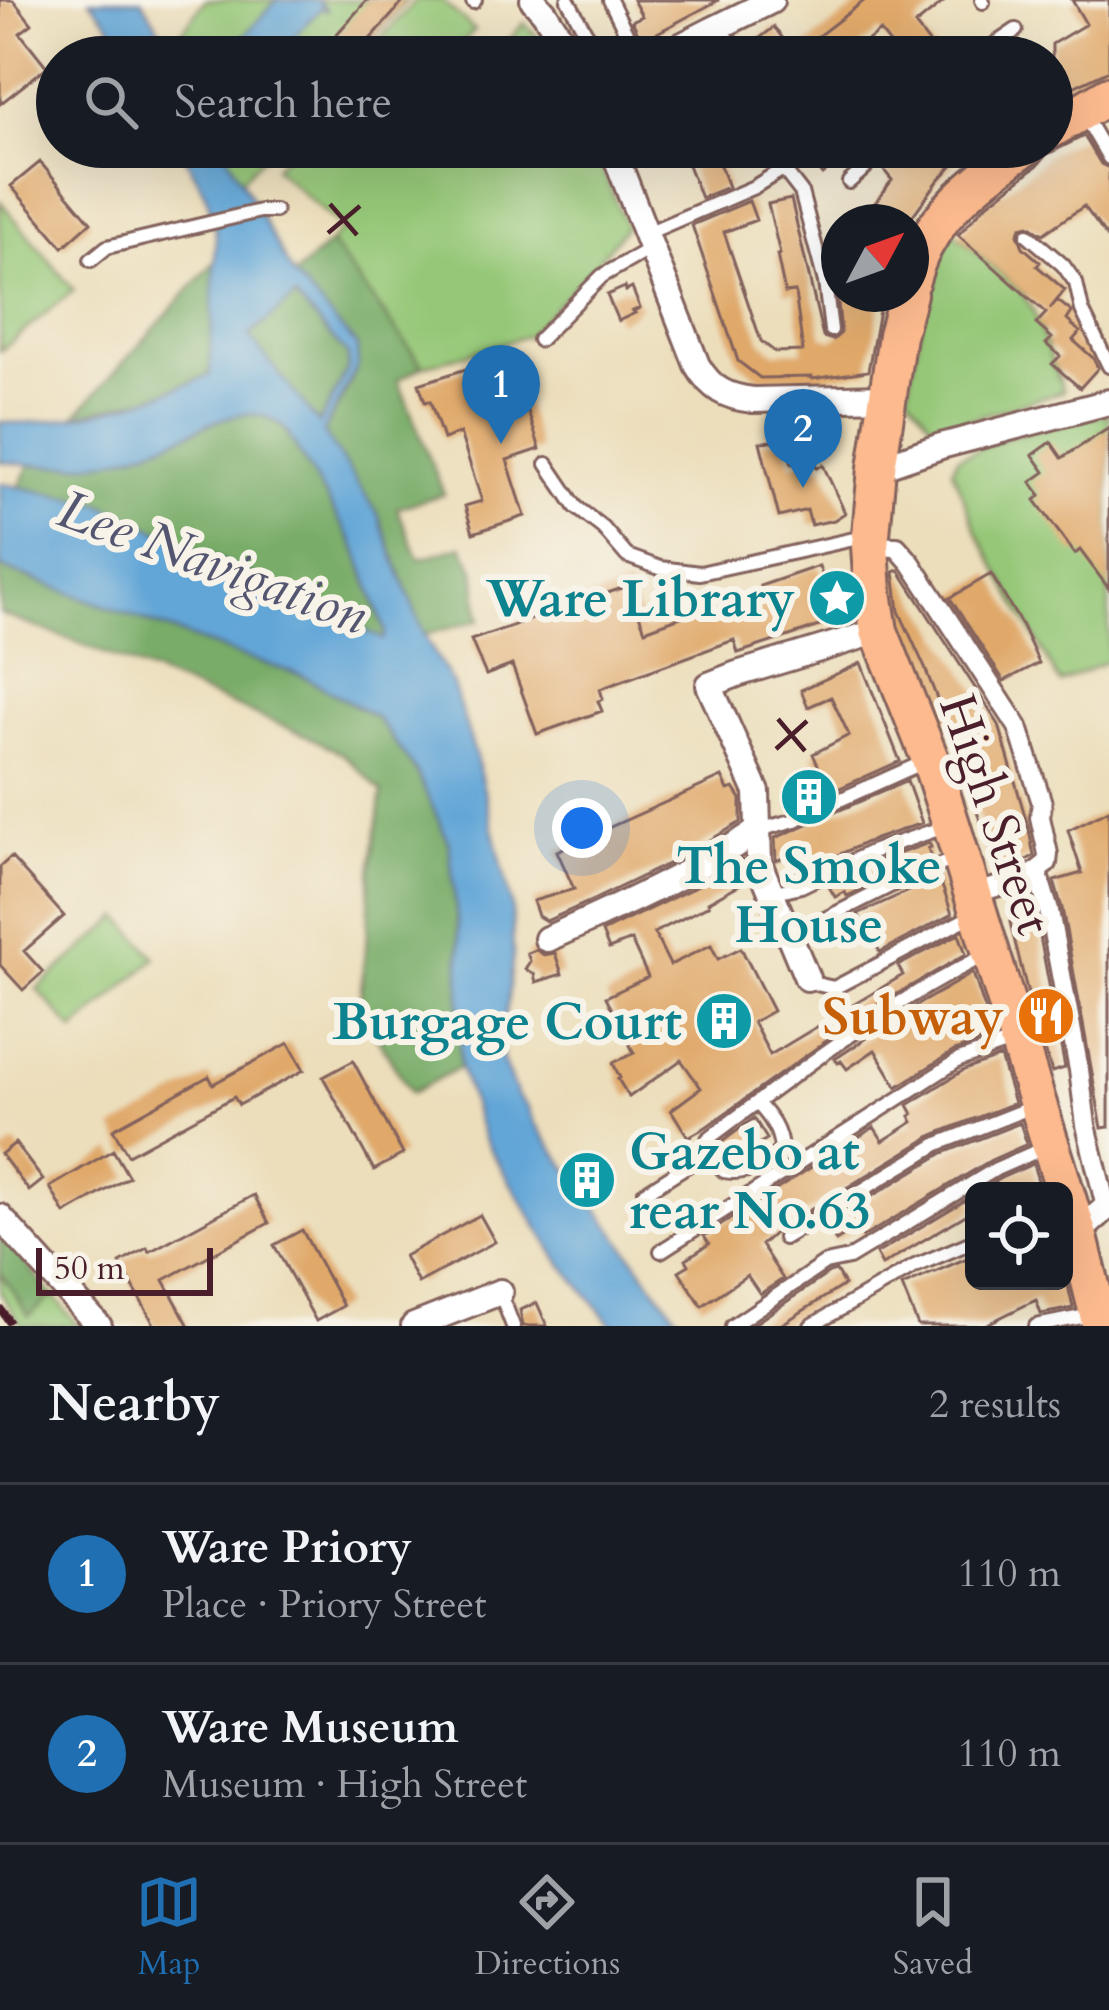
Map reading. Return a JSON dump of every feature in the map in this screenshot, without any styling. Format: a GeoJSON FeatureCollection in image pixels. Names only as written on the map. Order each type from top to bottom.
{"type":"FeatureCollection","features":[{"type":"Feature","properties":{"kind":"main road"},"geometry":{"type":"LineString","coordinates":[[929,235],[971,187],[997,168]]}},
{"type":"Feature","properties":{"kind":"main road","name":"High Street"},"geometry":{"type":"LineString","coordinates":[[903,312],[870,541],[879,631],[930,759],[1062,1182]]}},
{"type":"Feature","properties":{"kind":"main road","name":"High Street"},"geometry":{"type":"LineString","coordinates":[[1073,1221],[1102,1319]]}},
{"type":"Feature","properties":{"kind":"street"},"geometry":{"type":"LineString","coordinates":[[700,36],[771,1]]}},
{"type":"Feature","properties":{"kind":"street"},"geometry":{"type":"LineString","coordinates":[[552,3],[565,36]]}},
{"type":"Feature","properties":{"kind":"street"},"geometry":{"type":"LineString","coordinates":[[712,30],[718,36]]}},
{"type":"Feature","properties":{"kind":"street"},"geometry":{"type":"LineString","coordinates":[[620,168],[697,365],[712,387],[753,400],[888,397]]}},
{"type":"Feature","properties":{"kind":"street"},"geometry":{"type":"LineString","coordinates":[[877,468],[941,446],[1109,402]]}},
{"type":"Feature","properties":{"kind":"street"},"geometry":{"type":"LineString","coordinates":[[870,541],[897,547],[911,563],[1018,727],[1046,801],[1040,817],[1046,862],[1037,872],[976,903]]}},
{"type":"Feature","properties":{"kind":"street"},"geometry":{"type":"LineString","coordinates":[[807,978],[758,863],[757,792],[709,686],[879,631]]}},
{"type":"Feature","properties":{"kind":"street"},"geometry":{"type":"LineString","coordinates":[[547,938],[715,859],[759,830]]}},
{"type":"Feature","properties":{"kind":"street"},"geometry":{"type":"LineString","coordinates":[[1037,872],[1049,911],[1086,1124],[1108,1206],[1073,1214]]}},
{"type":"Feature","properties":{"kind":"street"},"geometry":{"type":"LineString","coordinates":[[0,1217],[98,1326]]}},
{"type":"Feature","properties":{"kind":"street"},"geometry":{"type":"LineString","coordinates":[[414,1326],[442,1321],[500,1292]]}},
{"type":"Feature","properties":{"kind":"lane"},"geometry":{"type":"LineString","coordinates":[[610,0],[628,36]]}},
{"type":"Feature","properties":{"kind":"lane"},"geometry":{"type":"LineString","coordinates":[[552,3],[581,36]]}},
{"type":"Feature","properties":{"kind":"lane"},"geometry":{"type":"LineString","coordinates":[[1008,36],[1016,30]]}},
{"type":"Feature","properties":{"kind":"lane"},"geometry":{"type":"LineString","coordinates":[[1073,116],[1109,158]]}},
{"type":"Feature","properties":{"kind":"lane"},"geometry":{"type":"LineString","coordinates":[[848,182],[866,168]]}},
{"type":"Feature","properties":{"kind":"lane"},"geometry":{"type":"LineString","coordinates":[[539,340],[602,276],[648,241],[784,169],[800,192],[813,231],[831,330]]}},
{"type":"Feature","properties":{"kind":"lane"},"geometry":{"type":"LineString","coordinates":[[91,260],[107,247],[268,211]]}},
{"type":"Feature","properties":{"kind":"lane"},"geometry":{"type":"LineString","coordinates":[[1028,235],[1076,283],[1082,310],[1109,366]]}},
{"type":"Feature","properties":{"kind":"lane"},"geometry":{"type":"LineString","coordinates":[[547,464],[576,507],[627,556],[660,568],[700,573],[870,541]]}},
{"type":"Feature","properties":{"kind":"lane"},"geometry":{"type":"LineString","coordinates":[[759,830],[795,820],[930,759]]}},
{"type":"Feature","properties":{"kind":"lane"},"geometry":{"type":"LineString","coordinates":[[771,893],[801,886],[871,853],[956,841]]}},
{"type":"Feature","properties":{"kind":"lane"},"geometry":{"type":"LineString","coordinates":[[789,937],[902,880],[956,841]]}},
{"type":"Feature","properties":{"kind":"lane"},"geometry":{"type":"LineString","coordinates":[[807,978],[834,988],[976,903]]}},
{"type":"Feature","properties":{"kind":"lane"},"geometry":{"type":"LineString","coordinates":[[644,1193],[700,1158],[708,1139],[815,1060],[940,977],[991,953]]}},
{"type":"Feature","properties":{"kind":"lane"},"geometry":{"type":"LineString","coordinates":[[661,1250],[959,1060],[1018,1040]]}},
{"type":"Feature","properties":{"kind":"lane"},"geometry":{"type":"LineString","coordinates":[[706,1150],[724,1172],[736,1173],[758,1166],[781,1150],[780,1139],[757,1103]]}},
{"type":"Feature","properties":{"kind":"lane"},"geometry":{"type":"LineString","coordinates":[[784,1238],[938,1144],[1038,1104]]}},
{"type":"Feature","properties":{"kind":"lane"},"geometry":{"type":"LineString","coordinates":[[732,1326],[825,1263],[849,1258],[996,1169],[1051,1146]]}},
{"type":"Feature","properties":{"kind":"lane"},"geometry":{"type":"LineString","coordinates":[[812,1326],[915,1266],[965,1245]]}},
{"type":"Feature","properties":{"kind":"lane"},"geometry":{"type":"LineString","coordinates":[[500,1292],[513,1326]]}},
{"type":"Feature","properties":{"kind":"lane"},"geometry":{"type":"LineString","coordinates":[[1036,1326],[1102,1319]]}},
{"type":"Feature","properties":{"kind":"green space"},"geometry":{"type":"Polygon","coordinates":[[[205,0],[407,0],[374,36],[179,36],[205,0]]]}},
{"type":"Feature","properties":{"kind":"green space"},"geometry":{"type":"Polygon","coordinates":[[[416,0],[441,0],[474,30],[469,36],[383,36],[416,0]]]}},
{"type":"Feature","properties":{"kind":"green space"},"geometry":{"type":"Polygon","coordinates":[[[524,23],[537,36],[513,36],[524,23]]]}},
{"type":"Feature","properties":{"kind":"green space"},"geometry":{"type":"Polygon","coordinates":[[[234,168],[252,168],[241,180],[234,168]]]}},
{"type":"Feature","properties":{"kind":"green space"},"geometry":{"type":"Polygon","coordinates":[[[274,168],[602,168],[626,226],[527,336],[423,366],[330,243],[342,228],[274,168]]]}},
{"type":"Feature","properties":{"kind":"green space"},"geometry":{"type":"Polygon","coordinates":[[[0,201],[74,290],[0,351],[0,201]]]}},
{"type":"Feature","properties":{"kind":"green space"},"geometry":{"type":"Polygon","coordinates":[[[950,229],[1021,292],[1033,310],[1063,391],[936,429],[908,393],[924,312],[929,312],[929,289],[950,229]]]}},
{"type":"Feature","properties":{"kind":"green space"},"geometry":{"type":"Polygon","coordinates":[[[330,243],[423,366],[398,380],[444,494],[397,508],[419,559],[462,546],[475,569],[480,620],[424,635],[378,514],[323,432],[352,379],[357,346],[293,276],[330,243]]]}},
{"type":"Feature","properties":{"kind":"green space"},"geometry":{"type":"Polygon","coordinates":[[[215,261],[210,375],[151,397],[75,416],[215,261]]]}},
{"type":"Feature","properties":{"kind":"green space"},"geometry":{"type":"Polygon","coordinates":[[[295,297],[348,355],[348,369],[318,425],[248,336],[295,297]]]}},
{"type":"Feature","properties":{"kind":"green space"},"geometry":{"type":"Polygon","coordinates":[[[1109,413],[1109,660],[1060,683],[978,534],[952,469],[958,457],[1005,438],[1109,413]]]}},
{"type":"Feature","properties":{"kind":"green space"},"geometry":{"type":"Polygon","coordinates":[[[239,414],[264,416],[285,429],[357,550],[385,631],[383,640],[190,545],[19,487],[30,465],[70,465],[122,456],[239,414]]]}},
{"type":"Feature","properties":{"kind":"green space"},"geometry":{"type":"Polygon","coordinates":[[[0,567],[301,675],[376,717],[417,773],[449,843],[460,948],[460,1067],[411,1093],[359,1007],[382,792],[343,754],[303,734],[0,614],[0,567]]]}},
{"type":"Feature","properties":{"kind":"green space"},"geometry":{"type":"Polygon","coordinates":[[[120,917],[156,958],[74,1031],[37,989],[120,917]]]}},
{"type":"Feature","properties":{"kind":"green space"},"geometry":{"type":"Polygon","coordinates":[[[0,1232],[52,1295],[29,1316],[0,1272],[0,1232]]]}},
{"type":"Feature","properties":{"kind":"green space"},"geometry":{"type":"Polygon","coordinates":[[[0,1272],[29,1315],[52,1295],[79,1326],[22,1326],[0,1292],[0,1272]]]}},
{"type":"Feature","properties":{"kind":"water"},"geometry":{"type":"Polygon","coordinates":[[[90,0],[142,0],[163,36],[119,36],[90,0]]]}},
{"type":"Feature","properties":{"kind":"water"},"geometry":{"type":"Polygon","coordinates":[[[277,0],[318,0],[328,12],[321,8],[295,36],[244,36],[277,0]]]}},
{"type":"Feature","properties":{"kind":"water","name":"Lee Navigation"},"geometry":{"type":"Polygon","coordinates":[[[192,168],[234,168],[293,275],[357,346],[358,366],[323,432],[378,514],[424,635],[453,685],[476,757],[512,907],[513,955],[500,1042],[503,1061],[535,1124],[684,1326],[613,1326],[557,1258],[483,1138],[460,1067],[460,948],[449,843],[417,773],[376,717],[301,675],[0,567],[0,483],[101,504],[383,639],[385,631],[357,550],[285,429],[273,420],[247,414],[221,419],[136,453],[90,464],[0,462],[0,422],[51,421],[107,410],[210,375],[216,232],[206,194],[192,168]],[[295,297],[249,336],[319,424],[348,369],[348,355],[295,297]]]}},
{"type":"Feature","properties":{"kind":"building"},"geometry":{"type":"Polygon","coordinates":[[[0,0],[13,0],[32,24],[20,33],[36,53],[36,76],[0,104],[0,0]]]}},
{"type":"Feature","properties":{"kind":"building"},"geometry":{"type":"Polygon","coordinates":[[[367,0],[405,0],[373,36],[336,35],[367,0]]]}},
{"type":"Feature","properties":{"kind":"building"},"geometry":{"type":"Polygon","coordinates":[[[633,0],[719,0],[651,36],[640,36],[632,21],[642,16],[633,0]]]}},
{"type":"Feature","properties":{"kind":"building"},"geometry":{"type":"Polygon","coordinates":[[[865,0],[946,0],[915,25],[924,36],[884,36],[880,31],[873,36],[818,36],[865,0]]]}},
{"type":"Feature","properties":{"kind":"building"},"geometry":{"type":"Polygon","coordinates":[[[1072,0],[1109,0],[1109,70],[1073,87],[1073,36],[1066,36],[1086,24],[1072,0]]]}},
{"type":"Feature","properties":{"kind":"building"},"geometry":{"type":"Polygon","coordinates":[[[1084,136],[1101,164],[1109,168],[1109,240],[1084,206],[1043,234],[1029,225],[1018,234],[1023,247],[1040,262],[1037,266],[1065,290],[1057,300],[1072,312],[1067,320],[1080,332],[1073,340],[1098,368],[1080,388],[1052,364],[1060,356],[1046,344],[1052,338],[1036,324],[1046,313],[958,235],[986,205],[1034,168],[1073,168],[1073,142],[1084,136]]]}},
{"type":"Feature","properties":{"kind":"building"},"geometry":{"type":"Polygon","coordinates":[[[36,165],[45,168],[91,222],[63,247],[11,186],[36,165]]]}},
{"type":"Feature","properties":{"kind":"building"},"geometry":{"type":"Polygon","coordinates":[[[689,168],[721,168],[728,187],[701,198],[689,168]]]}},
{"type":"Feature","properties":{"kind":"building"},"geometry":{"type":"Polygon","coordinates":[[[882,168],[950,168],[921,204],[874,204],[892,180],[882,168]]]}},
{"type":"Feature","properties":{"kind":"building"},"geometry":{"type":"Polygon","coordinates":[[[791,199],[823,337],[833,340],[841,333],[839,312],[879,312],[868,371],[812,379],[760,378],[738,361],[692,225],[749,201],[756,220],[724,232],[761,341],[775,352],[803,351],[795,292],[785,293],[768,204],[791,199]]]}},
{"type":"Feature","properties":{"kind":"building"},"geometry":{"type":"Polygon","coordinates":[[[625,287],[626,291],[632,288],[640,308],[618,321],[607,295],[625,287]]]}},
{"type":"Feature","properties":{"kind":"building"},"geometry":{"type":"Polygon","coordinates":[[[510,355],[540,449],[507,460],[525,516],[473,533],[465,506],[482,501],[460,433],[443,439],[419,384],[510,355]]]}},
{"type":"Feature","properties":{"kind":"building"},"geometry":{"type":"Polygon","coordinates":[[[1109,428],[1109,589],[1080,550],[1075,554],[1035,500],[1041,495],[1031,482],[1045,472],[1033,455],[1051,442],[1062,458],[1109,428]]]}},
{"type":"Feature","properties":{"kind":"building"},"geometry":{"type":"Polygon","coordinates":[[[785,440],[792,464],[813,458],[817,468],[823,465],[845,513],[811,525],[807,510],[779,517],[760,442],[785,440]]]}},
{"type":"Feature","properties":{"kind":"building"},"geometry":{"type":"Polygon","coordinates":[[[819,566],[825,582],[832,580],[844,618],[738,653],[734,640],[600,689],[602,711],[537,734],[512,665],[486,675],[471,640],[628,586],[645,630],[705,608],[708,616],[764,598],[760,586],[819,566]]]}},
{"type":"Feature","properties":{"kind":"building"},"geometry":{"type":"Polygon","coordinates":[[[899,570],[999,725],[1034,856],[1004,871],[1000,872],[975,807],[955,735],[899,611],[894,572],[899,570]]]}},
{"type":"Feature","properties":{"kind":"building"},"geometry":{"type":"Polygon","coordinates":[[[991,574],[1039,663],[1004,681],[950,598],[991,574]]]}},
{"type":"Feature","properties":{"kind":"building"},"geometry":{"type":"Polygon","coordinates":[[[861,663],[900,761],[793,809],[792,791],[823,776],[813,754],[849,735],[831,697],[808,707],[801,690],[861,663]]]}},
{"type":"Feature","properties":{"kind":"building"},"geometry":{"type":"Polygon","coordinates":[[[722,777],[728,790],[734,788],[741,799],[741,822],[595,899],[546,921],[538,916],[533,901],[574,889],[557,851],[722,777]]]}},
{"type":"Feature","properties":{"kind":"building"},"geometry":{"type":"Polygon","coordinates":[[[907,781],[922,823],[798,873],[790,855],[776,861],[775,838],[907,781]]]}},
{"type":"Feature","properties":{"kind":"building"},"geometry":{"type":"Polygon","coordinates":[[[1109,810],[1109,1127],[1102,1128],[1054,881],[1082,873],[1068,830],[1109,810]]]}},
{"type":"Feature","properties":{"kind":"building"},"geometry":{"type":"Polygon","coordinates":[[[929,843],[931,857],[847,896],[845,892],[835,897],[828,885],[875,862],[929,843]]]}},
{"type":"Feature","properties":{"kind":"building"},"geometry":{"type":"Polygon","coordinates":[[[11,857],[64,916],[24,951],[43,972],[23,990],[0,965],[0,867],[11,857]]]}},
{"type":"Feature","properties":{"kind":"building"},"geometry":{"type":"Polygon","coordinates":[[[742,860],[748,880],[654,933],[670,965],[711,945],[718,959],[741,948],[773,1011],[753,1022],[770,1055],[903,975],[898,966],[959,934],[966,954],[871,1009],[688,1137],[671,1110],[701,1088],[681,1060],[629,1097],[618,1079],[613,1063],[634,1053],[606,997],[648,977],[631,940],[609,949],[602,932],[742,860]]]}},
{"type":"Feature","properties":{"kind":"building"},"geometry":{"type":"Polygon","coordinates":[[[939,877],[952,914],[880,952],[858,914],[939,877]]]}},
{"type":"Feature","properties":{"kind":"building"},"geometry":{"type":"Polygon","coordinates":[[[1036,916],[1065,1068],[1052,1072],[1010,922],[1036,916]]]}},
{"type":"Feature","properties":{"kind":"building"},"geometry":{"type":"Polygon","coordinates":[[[536,950],[544,955],[555,953],[562,974],[536,982],[534,974],[525,969],[530,961],[527,953],[536,950]]]}},
{"type":"Feature","properties":{"kind":"building"},"geometry":{"type":"Polygon","coordinates":[[[973,973],[994,1037],[954,1051],[897,1087],[875,1050],[847,1069],[835,1059],[917,1005],[973,973]]]}},
{"type":"Feature","properties":{"kind":"building"},"geometry":{"type":"Polygon","coordinates":[[[289,1043],[304,1070],[239,1105],[234,1097],[128,1155],[113,1129],[209,1076],[213,1084],[289,1043]]]}},
{"type":"Feature","properties":{"kind":"building"},"geometry":{"type":"Polygon","coordinates":[[[1000,1057],[1014,1103],[933,1135],[779,1229],[761,1245],[783,1279],[760,1294],[747,1275],[702,1306],[679,1271],[689,1265],[686,1259],[709,1244],[704,1236],[874,1127],[883,1141],[913,1122],[908,1105],[964,1070],[1000,1057]]]}},
{"type":"Feature","properties":{"kind":"building"},"geometry":{"type":"Polygon","coordinates":[[[353,1061],[403,1154],[374,1170],[323,1077],[353,1061]]]}},
{"type":"Feature","properties":{"kind":"building"},"geometry":{"type":"Polygon","coordinates":[[[754,1118],[767,1139],[729,1161],[718,1145],[754,1118]]]}},
{"type":"Feature","properties":{"kind":"building"},"geometry":{"type":"Polygon","coordinates":[[[1020,1123],[1027,1144],[991,1160],[863,1237],[857,1228],[836,1241],[825,1225],[943,1153],[1020,1123]]]}},
{"type":"Feature","properties":{"kind":"building"},"geometry":{"type":"Polygon","coordinates":[[[15,1143],[43,1180],[29,1191],[1,1154],[15,1143]]]}},
{"type":"Feature","properties":{"kind":"building"},"geometry":{"type":"Polygon","coordinates":[[[113,1150],[129,1177],[65,1214],[50,1187],[113,1150]]]}},
{"type":"Feature","properties":{"kind":"building"},"geometry":{"type":"Polygon","coordinates":[[[1033,1164],[1038,1182],[995,1182],[1033,1164]]]}},
{"type":"Feature","properties":{"kind":"building"},"geometry":{"type":"Polygon","coordinates":[[[254,1195],[269,1223],[164,1280],[189,1326],[155,1326],[120,1263],[254,1195]]]}},
{"type":"Feature","properties":{"kind":"building"},"geometry":{"type":"Polygon","coordinates":[[[965,1200],[965,1215],[882,1265],[876,1254],[965,1200]]]}},
{"type":"Feature","properties":{"kind":"building"},"geometry":{"type":"Polygon","coordinates":[[[480,1215],[495,1242],[418,1283],[404,1256],[480,1215]]]}},
{"type":"Feature","properties":{"kind":"building"},"geometry":{"type":"Polygon","coordinates":[[[302,1230],[343,1306],[316,1321],[274,1245],[302,1230]]]}},
{"type":"Feature","properties":{"kind":"building"},"geometry":{"type":"Polygon","coordinates":[[[965,1259],[965,1290],[1069,1290],[1073,1308],[1041,1314],[1036,1300],[983,1326],[918,1326],[902,1286],[965,1259]]]}},
{"type":"Feature","properties":{"kind":"building"},"geometry":{"type":"Polygon","coordinates":[[[836,1271],[844,1285],[779,1326],[751,1326],[829,1273],[836,1271]]]}},
{"type":"Feature","properties":{"kind":"building"},"geometry":{"type":"Polygon","coordinates":[[[537,1303],[547,1326],[523,1326],[520,1310],[537,1303]]]}},
{"type":"Feature","properties":{"kind":"railway"},"geometry":{"type":"LineString","coordinates":[[0,1308],[12,1326]]}},
{"type":"Feature","properties":{"kind":"place","name":"Ware Priory"},"geometry":{"type":"Point","coordinates":[501,444]}},
{"type":"Feature","properties":{"kind":"place","name":"Ware Museum"},"geometry":{"type":"Point","coordinates":[803,488]}},
{"type":"Feature","properties":{"kind":"place","name":"Ware Library"},"geometry":{"type":"Point","coordinates":[837,598]}},
{"type":"Feature","properties":{"kind":"place","name":"The Smoke House"},"geometry":{"type":"Point","coordinates":[809,797]}},
{"type":"Feature","properties":{"kind":"place","name":"Subway"},"geometry":{"type":"Point","coordinates":[1046,1016]}},
{"type":"Feature","properties":{"kind":"place","name":"Burgage Court"},"geometry":{"type":"Point","coordinates":[724,1021]}},
{"type":"Feature","properties":{"kind":"place","name":"Gazebo at rear No.63"},"geometry":{"type":"Point","coordinates":[587,1180]}}]}
